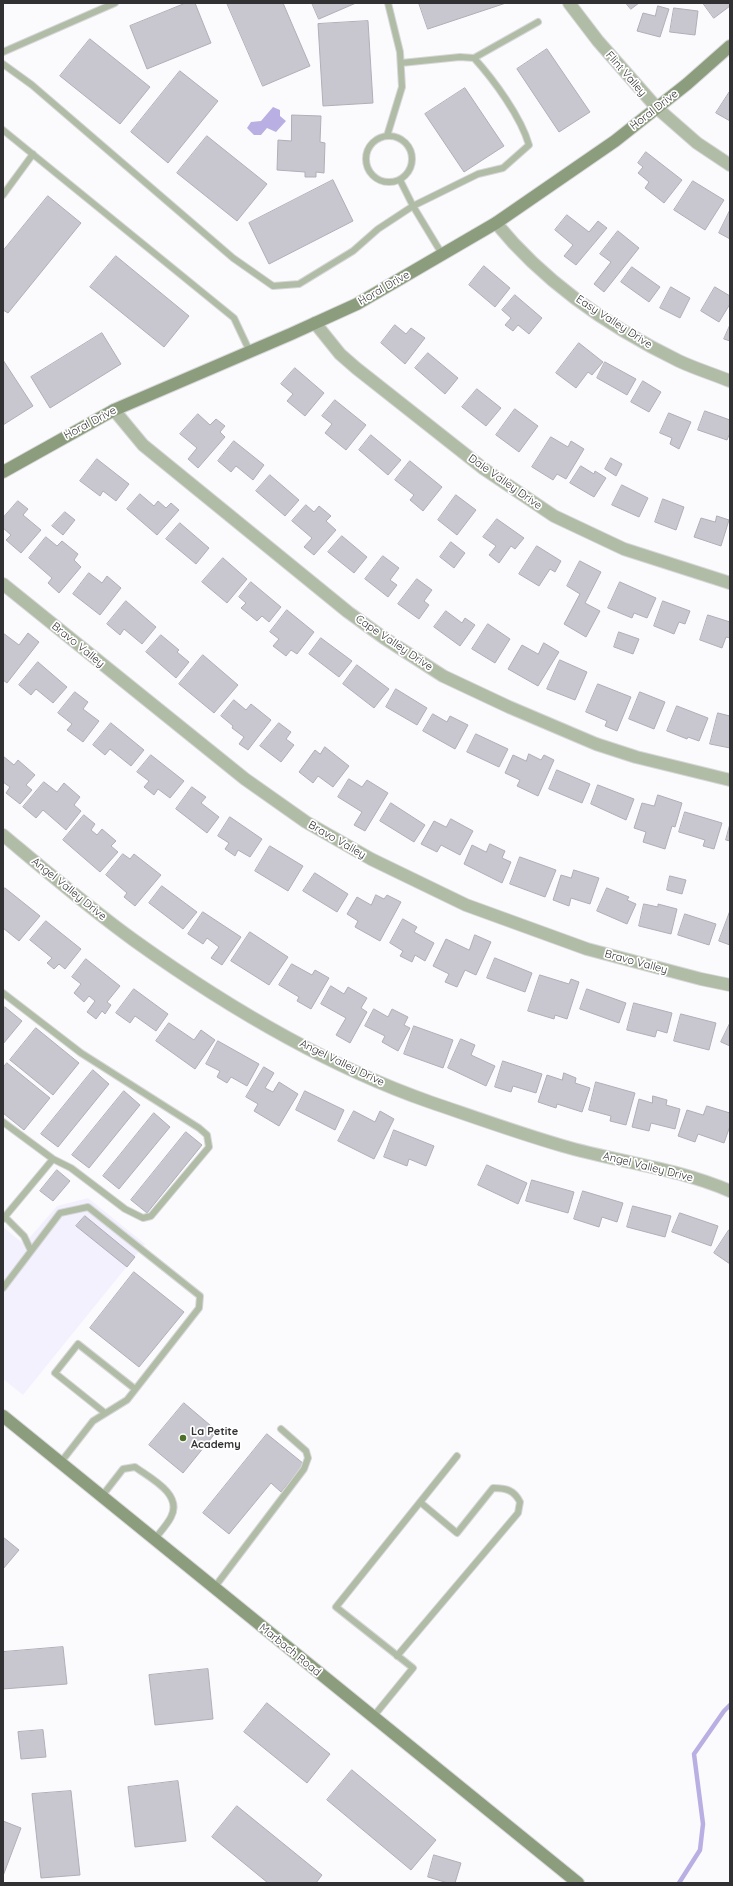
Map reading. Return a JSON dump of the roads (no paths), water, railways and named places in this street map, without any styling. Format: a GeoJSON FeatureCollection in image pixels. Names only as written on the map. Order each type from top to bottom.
{"type":"FeatureCollection","features":[{"type":"Feature","properties":{"kind":"street","name":"Flint Valley"},"geometry":{"type":"LineString","coordinates":[[569,3],[598,41],[657,108],[697,143],[730,165]]}},
{"type":"Feature","properties":{"kind":"street","name":"Horal Drive"},"geometry":{"type":"LineString","coordinates":[[3,472],[114,410],[250,352],[357,304],[496,223],[609,146],[687,84],[730,46]]}},
{"type":"Feature","properties":{"kind":"street","name":"Easy Valley Drive"},"geometry":{"type":"LineString","coordinates":[[496,223],[510,240],[546,274],[601,316],[655,349],[681,362],[730,381]]}},
{"type":"Feature","properties":{"kind":"street","name":"Dale Valley Drive"},"geometry":{"type":"LineString","coordinates":[[315,323],[340,354],[356,368],[484,469],[554,516],[624,549],[730,583]]}},
{"type":"Feature","properties":{"kind":"street","name":"Cape Valley Drive"},"geometry":{"type":"LineString","coordinates":[[114,410],[143,445],[348,612],[384,638],[443,676],[508,707],[596,744],[636,757],[730,780]]}},
{"type":"Feature","properties":{"kind":"street","name":"Bravo Valley"},"geometry":{"type":"LineString","coordinates":[[3,584],[246,779],[306,822],[371,859],[466,905],[587,949],[701,979],[730,984]]}},
{"type":"Feature","properties":{"kind":"street","name":"Angel Valley Drive"},"geometry":{"type":"LineString","coordinates":[[3,835],[103,917],[212,994],[299,1042],[365,1076],[428,1101],[563,1146],[684,1176],[730,1191]]}},
{"type":"Feature","properties":{"kind":"street","name":"Marbach Road"},"geometry":{"type":"LineString","coordinates":[[3,1416],[578,1883]]}},
{"type":"Feature","properties":{"kind":"lane"},"geometry":{"type":"LineString","coordinates":[[3,52],[115,3]]}},
{"type":"Feature","properties":{"kind":"lane"},"geometry":{"type":"LineString","coordinates":[[387,136],[402,87],[400,52],[388,3]]}},
{"type":"Feature","properties":{"kind":"lane"},"geometry":{"type":"LineString","coordinates":[[400,63],[460,57],[474,58],[538,22]]}},
{"type":"Feature","properties":{"kind":"lane"},"geometry":{"type":"LineString","coordinates":[[3,64],[32,85],[233,258],[273,286],[299,284],[352,251],[378,229],[413,206],[478,174],[502,168],[529,146],[524,129],[485,70],[474,58]]}},
{"type":"Feature","properties":{"kind":"lane"},"geometry":{"type":"LineString","coordinates":[[3,130],[234,318],[250,352]]}},
{"type":"Feature","properties":{"kind":"lane"},"geometry":{"type":"LineString","coordinates":[[387,136],[396,136],[404,141],[410,148],[412,157],[412,166],[407,174],[400,180],[392,182],[382,181],[374,177],[367,165],[367,152],[371,144],[378,138],[387,136]]}},
{"type":"Feature","properties":{"kind":"lane"},"geometry":{"type":"LineString","coordinates":[[3,195],[33,154]]}},
{"type":"Feature","properties":{"kind":"lane"},"geometry":{"type":"LineString","coordinates":[[400,180],[413,206],[442,254]]}},
{"type":"Feature","properties":{"kind":"lane"},"geometry":{"type":"LineString","coordinates":[[3,993],[81,1053],[199,1128],[207,1135],[209,1147],[151,1216],[143,1218],[125,1209],[71,1168],[53,1159],[3,1122]]}},
{"type":"Feature","properties":{"kind":"lane"},"geometry":{"type":"LineString","coordinates":[[31,1251],[24,1236],[4,1218],[53,1159]]}},
{"type":"Feature","properties":{"kind":"lane"},"geometry":{"type":"LineString","coordinates":[[3,1288],[60,1213],[88,1207],[200,1296],[199,1308],[126,1400],[93,1421],[60,1462]]}},
{"type":"Feature","properties":{"kind":"lane"},"geometry":{"type":"LineString","coordinates":[[105,1413],[54,1373],[78,1344],[135,1389]]}},
{"type":"Feature","properties":{"kind":"lane"},"geometry":{"type":"LineString","coordinates":[[214,1588],[304,1469],[308,1458],[306,1451],[281,1429]]}},
{"type":"Feature","properties":{"kind":"lane"},"geometry":{"type":"LineString","coordinates":[[373,1717],[413,1668],[336,1607],[457,1456]]}},
{"type":"Feature","properties":{"kind":"lane"},"geometry":{"type":"LineString","coordinates":[[102,1496],[123,1469],[135,1467],[169,1493],[174,1506],[171,1516],[154,1540]]}},
{"type":"Feature","properties":{"kind":"lane"},"geometry":{"type":"LineString","coordinates":[[397,1656],[518,1513],[520,1502],[517,1496],[509,1490],[493,1488],[457,1533],[420,1502]]}},
{"type":"Feature","properties":{"kind":"waterway"},"geometry":{"type":"LineString","coordinates":[[679,1883],[700,1850],[703,1824],[694,1754],[724,1711],[730,1705]]}},
{"type":"Feature","properties":{"kind":"place","name":"La Petite Academy"},"geometry":{"type":"Point","coordinates":[183,1438]}}]}
